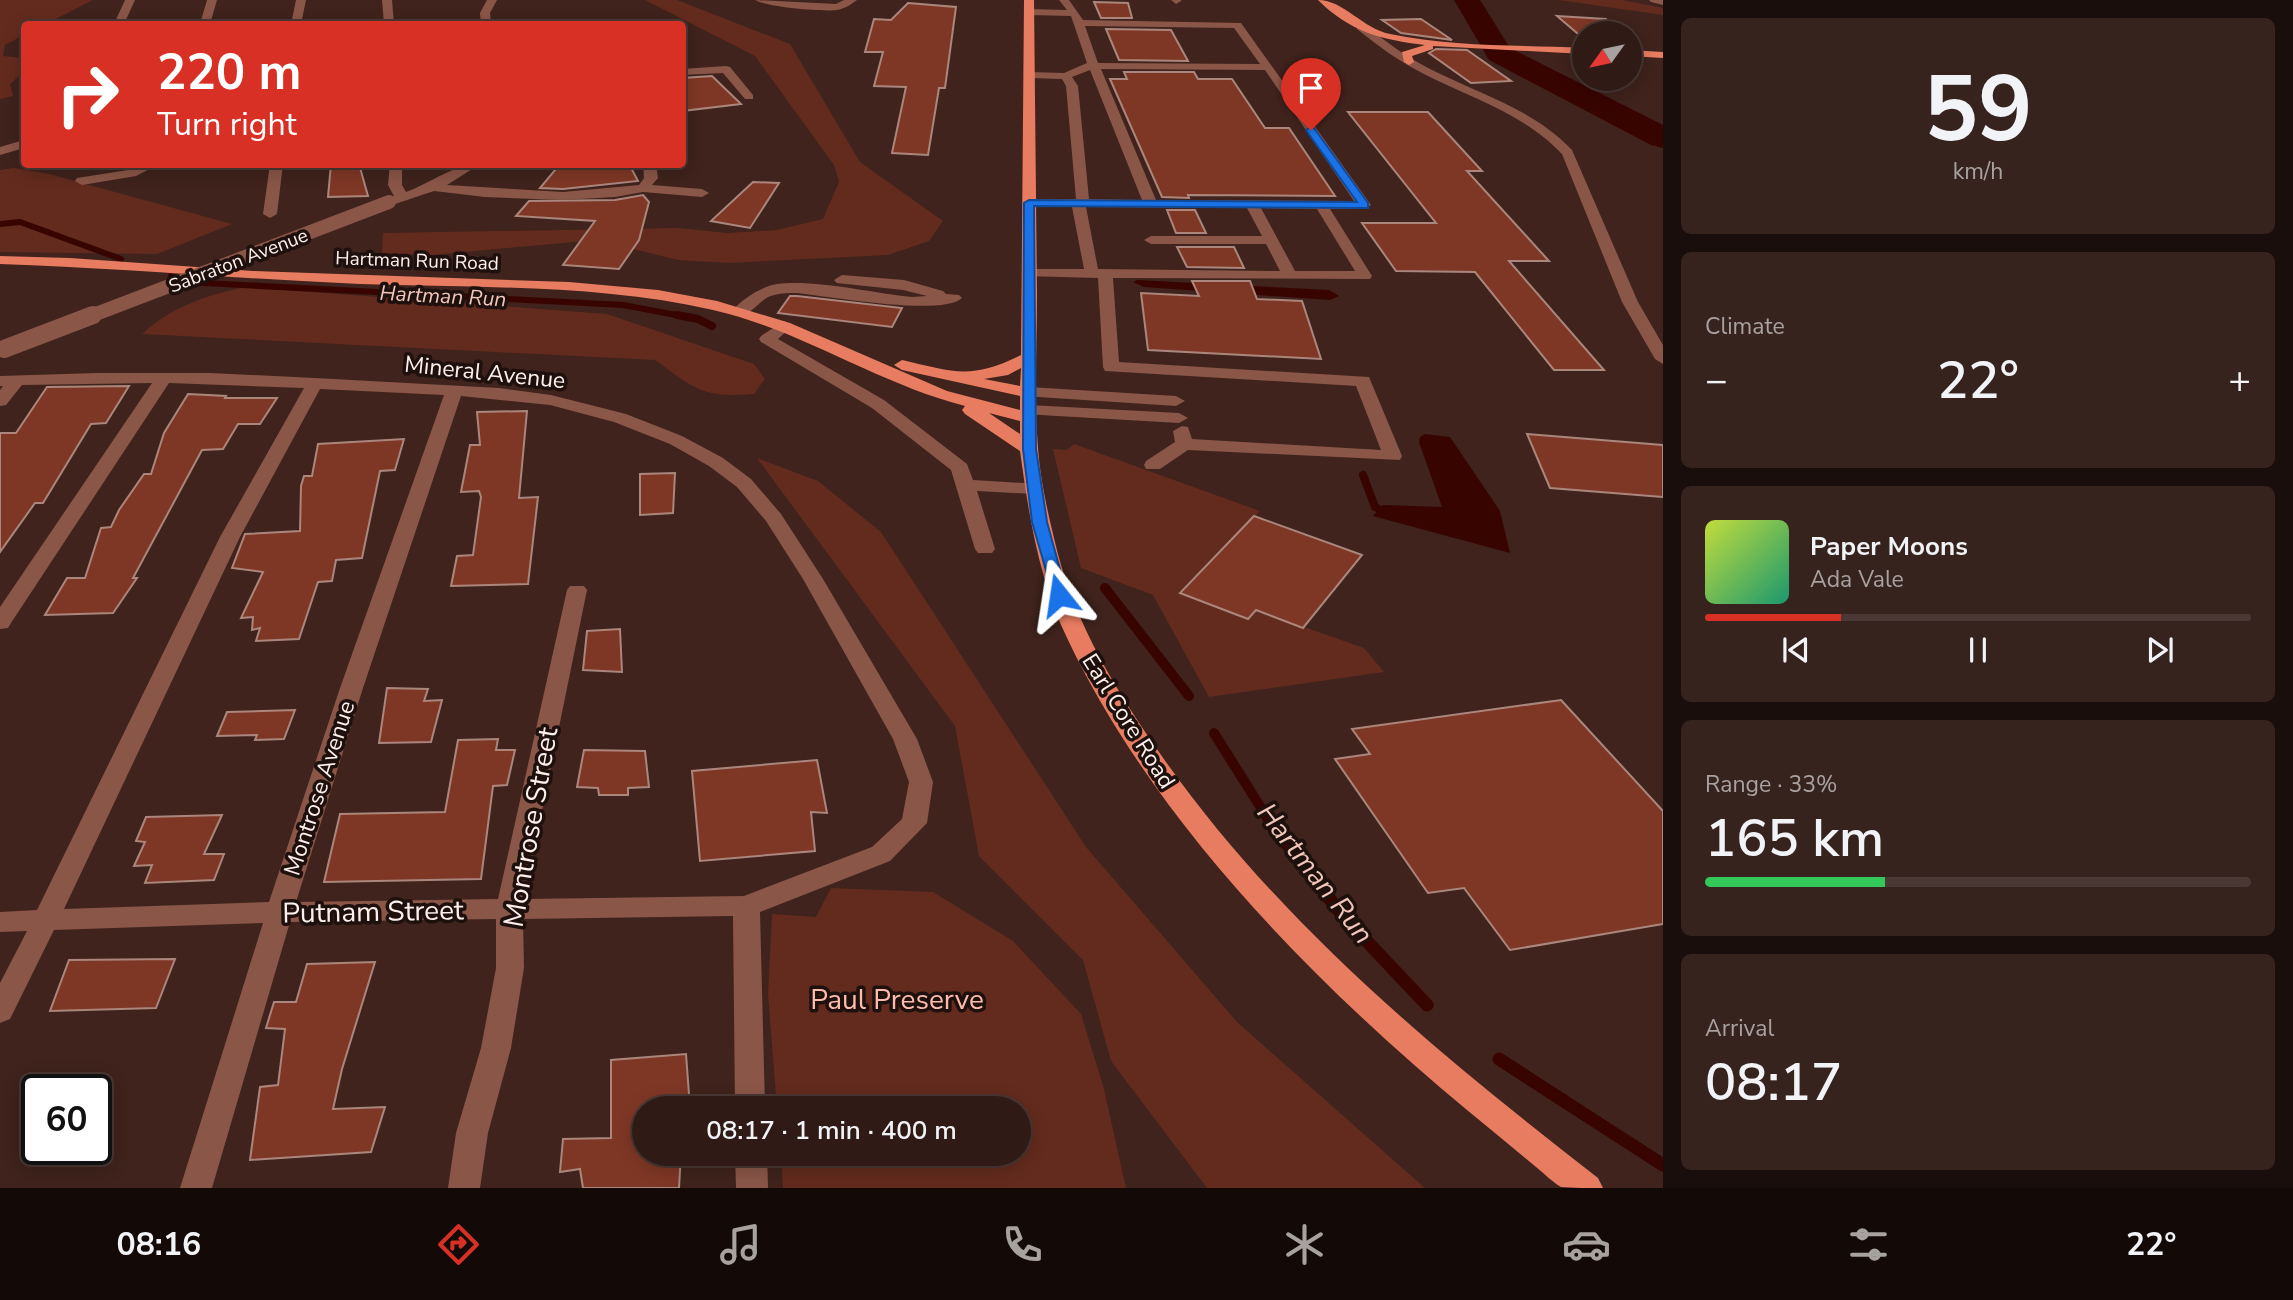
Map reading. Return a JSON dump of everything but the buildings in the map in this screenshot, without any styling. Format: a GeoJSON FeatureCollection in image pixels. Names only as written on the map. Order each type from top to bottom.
{"type":"FeatureCollection","features":[{"type":"Feature","properties":{"kind":"main road"},"geometry":{"type":"LineString","coordinates":[[1322,0],[1361,27],[1386,37],[1467,46],[1572,50]]}},
{"type":"Feature","properties":{"kind":"main road","name":"Earl Core Road"},"geometry":{"type":"LineString","coordinates":[[1029,4],[1030,449],[1039,522],[1059,595],[1095,673],[1146,755],[1232,869],[1352,991],[1510,1128],[1587,1188]]}},
{"type":"Feature","properties":{"kind":"main road"},"geometry":{"type":"LineString","coordinates":[[1409,62],[1406,54],[1418,49],[1467,46]]}},
{"type":"Feature","properties":{"kind":"main road"},"geometry":{"type":"LineString","coordinates":[[1642,54],[1663,55]]}},
{"type":"Feature","properties":{"kind":"main road","name":"Hartman Run Road"},"geometry":{"type":"LineString","coordinates":[[0,260],[70,262],[253,275],[591,288],[658,295],[739,312],[784,326],[942,395],[1029,407]]}},
{"type":"Feature","properties":{"kind":"main road","name":"Hartman Run Road"},"geometry":{"type":"LineString","coordinates":[[826,343],[923,372],[952,377],[1029,407]]}},
{"type":"Feature","properties":{"kind":"main road"},"geometry":{"type":"LineString","coordinates":[[952,377],[976,377],[1002,371],[1029,357]]}},
{"type":"Feature","properties":{"kind":"main road"},"geometry":{"type":"LineString","coordinates":[[942,395],[989,420],[1030,449]]}},
{"type":"Feature","properties":{"kind":"street"},"geometry":{"type":"LineString","coordinates":[[120,21],[130,0]]}},
{"type":"Feature","properties":{"kind":"street"},"geometry":{"type":"LineString","coordinates":[[206,21],[212,0]]}},
{"type":"Feature","properties":{"kind":"street"},"geometry":{"type":"LineString","coordinates":[[297,21],[301,0]]}},
{"type":"Feature","properties":{"kind":"street"},"geometry":{"type":"LineString","coordinates":[[387,0],[389,21]]}},
{"type":"Feature","properties":{"kind":"street"},"geometry":{"type":"LineString","coordinates":[[486,21],[485,13],[492,0]]}},
{"type":"Feature","properties":{"kind":"street"},"geometry":{"type":"LineString","coordinates":[[760,0],[786,6],[798,2],[837,7],[852,0]]}},
{"type":"Feature","properties":{"kind":"street"},"geometry":{"type":"LineString","coordinates":[[1018,0],[1077,18],[1186,20],[1237,25],[1364,205],[1029,203]]}},
{"type":"Feature","properties":{"kind":"street"},"geometry":{"type":"LineString","coordinates":[[1064,0],[1077,18],[1094,66],[1152,204]]}},
{"type":"Feature","properties":{"kind":"street"},"geometry":{"type":"LineString","coordinates":[[1654,0],[1663,2]]}},
{"type":"Feature","properties":{"kind":"street"},"geometry":{"type":"LineString","coordinates":[[1361,27],[1409,62],[1440,78],[1487,96],[1551,133],[1568,153],[1630,302],[1663,359]]}},
{"type":"Feature","properties":{"kind":"street"},"geometry":{"type":"LineString","coordinates":[[1029,75],[1066,76],[1094,66],[1268,67]]}},
{"type":"Feature","properties":{"kind":"street"},"geometry":{"type":"LineString","coordinates":[[686,72],[726,69],[749,97]]}},
{"type":"Feature","properties":{"kind":"street"},"geometry":{"type":"LineString","coordinates":[[1066,76],[1072,86],[1080,204],[1099,274],[1111,367],[1171,371],[1361,372],[1393,456],[1184,444],[1153,465]]}},
{"type":"Feature","properties":{"kind":"street"},"geometry":{"type":"LineString","coordinates":[[0,151],[21,145]]}},
{"type":"Feature","properties":{"kind":"street"},"geometry":{"type":"LineString","coordinates":[[82,181],[131,173],[143,168]]}},
{"type":"Feature","properties":{"kind":"street"},"geometry":{"type":"LineString","coordinates":[[270,214],[276,168]]}},
{"type":"Feature","properties":{"kind":"street"},"geometry":{"type":"LineString","coordinates":[[396,168],[396,200]]}},
{"type":"Feature","properties":{"kind":"street","name":"Sabraton Avenue"},"geometry":{"type":"LineString","coordinates":[[2,349],[433,187],[467,168]]}},
{"type":"Feature","properties":{"kind":"street"},"geometry":{"type":"LineString","coordinates":[[643,188],[651,178],[650,168]]}},
{"type":"Feature","properties":{"kind":"street"},"geometry":{"type":"LineString","coordinates":[[433,187],[477,192],[563,195],[615,193],[643,188],[702,193]]}},
{"type":"Feature","properties":{"kind":"street"},"geometry":{"type":"LineString","coordinates":[[1252,205],[1290,275]]}},
{"type":"Feature","properties":{"kind":"street"},"geometry":{"type":"LineString","coordinates":[[1029,274],[1365,276],[1321,205]]}},
{"type":"Feature","properties":{"kind":"street"},"geometry":{"type":"LineString","coordinates":[[1151,240],[1271,240]]}},
{"type":"Feature","properties":{"kind":"street"},"geometry":{"type":"LineString","coordinates":[[739,312],[761,295],[776,289],[797,283],[954,298],[912,302],[797,288],[776,289]]}},
{"type":"Feature","properties":{"kind":"street"},"geometry":{"type":"LineString","coordinates":[[784,326],[766,339],[878,404],[960,468],[985,549]]}},
{"type":"Feature","properties":{"kind":"street"},"geometry":{"type":"LineString","coordinates":[[1171,371],[1184,444]]}},
{"type":"Feature","properties":{"kind":"street"},"geometry":{"type":"LineString","coordinates":[[0,623],[163,377]]}},
{"type":"Feature","properties":{"kind":"street","name":"Mineral Avenue"},"geometry":{"type":"LineString","coordinates":[[9,381],[163,377],[454,391],[551,400],[620,418],[676,440],[716,462],[744,483],[774,518],[813,579],[905,739],[921,782],[914,823],[881,854],[746,906]]}},
{"type":"Feature","properties":{"kind":"street"},"geometry":{"type":"LineString","coordinates":[[0,401],[9,381]]}},
{"type":"Feature","properties":{"kind":"street"},"geometry":{"type":"LineString","coordinates":[[0,1012],[48,920],[234,532],[315,383]]}},
{"type":"Feature","properties":{"kind":"street","name":"Montrose Avenue"},"geometry":{"type":"LineString","coordinates":[[196,1188],[278,912],[385,582],[454,391]]}},
{"type":"Feature","properties":{"kind":"street"},"geometry":{"type":"LineString","coordinates":[[1029,407],[1178,409]]}},
{"type":"Feature","properties":{"kind":"street"},"geometry":{"type":"LineString","coordinates":[[965,485],[1034,488]]}},
{"type":"Feature","properties":{"kind":"street","name":"Montrose Street"},"geometry":{"type":"LineString","coordinates":[[464,1188],[472,1133],[496,1048],[510,968],[509,908],[577,590]]}},
{"type":"Feature","properties":{"kind":"street"},"geometry":{"type":"LineString","coordinates":[[746,906],[750,1096]]}},
{"type":"Feature","properties":{"kind":"street","name":"Putnam Street"},"geometry":{"type":"LineString","coordinates":[[0,922],[278,912],[746,906]]}},
{"type":"Feature","properties":{"kind":"street"},"geometry":{"type":"LineString","coordinates":[[751,1166],[752,1188]]}},
{"type":"Feature","properties":{"kind":"green space"},"geometry":{"type":"Polygon","coordinates":[[[0,0],[93,0],[52,21],[21,21],[21,37],[5,45],[3,56],[21,58],[21,74],[10,84],[13,96],[0,99],[0,0]]]}},
{"type":"Feature","properties":{"kind":"green space"},"geometry":{"type":"Polygon","coordinates":[[[645,0],[677,0],[790,44],[860,162],[943,221],[929,241],[888,255],[729,263],[678,260],[597,240],[431,255],[382,253],[383,233],[678,228],[727,233],[777,230],[823,219],[839,182],[834,165],[755,56],[645,0]]]}},
{"type":"Feature","properties":{"kind":"green space"},"geometry":{"type":"Polygon","coordinates":[[[1559,0],[1622,0],[1663,8],[1663,15],[1559,0]]]}},
{"type":"Feature","properties":{"kind":"green space"},"geometry":{"type":"Polygon","coordinates":[[[14,168],[49,174],[232,224],[157,254],[0,252],[0,170],[14,168]]]}},
{"type":"Feature","properties":{"kind":"green space"},"geometry":{"type":"Polygon","coordinates":[[[245,287],[607,314],[754,364],[765,379],[754,394],[722,394],[710,393],[690,385],[655,360],[142,334],[165,316],[190,303],[245,287]]]}},
{"type":"Feature","properties":{"kind":"green space"},"geometry":{"type":"Polygon","coordinates":[[[1074,444],[1260,511],[1181,593],[1247,619],[1256,610],[1364,648],[1384,672],[1209,697],[1153,595],[1081,568],[1053,449],[1067,450],[1074,444]]]}},
{"type":"Feature","properties":{"kind":"green space"},"geometry":{"type":"Polygon","coordinates":[[[757,458],[818,481],[881,532],[1086,847],[1237,1022],[1425,1188],[1207,1188],[1111,1061],[1083,960],[979,856],[955,726],[757,458]]]}},
{"type":"Feature","properties":{"kind":"green space","name":"Paul Preserve"},"geometry":{"type":"Polygon","coordinates":[[[831,888],[933,892],[1013,941],[1081,1014],[1104,1089],[1126,1188],[783,1188],[782,1166],[1031,1166],[1031,1096],[776,1096],[768,994],[772,914],[816,917],[831,888]]]}},
{"type":"Feature","properties":{"kind":"shaded area"},"geometry":{"type":"Polygon","coordinates":[[[1137,280],[1329,290],[1339,296],[1330,300],[1144,287],[1133,282],[1137,280]]]}},
{"type":"Feature","properties":{"kind":"shaded area"},"geometry":{"type":"Polygon","coordinates":[[[1425,434],[1450,437],[1500,511],[1510,553],[1373,516],[1383,505],[1442,507],[1419,442],[1420,437],[1425,434]]]}},
{"type":"Feature","properties":{"kind":"waterway"},"geometry":{"type":"LineString","coordinates":[[1467,0],[1499,54],[1663,138]]}},
{"type":"Feature","properties":{"kind":"waterway","name":"Hartman Run"},"geometry":{"type":"LineString","coordinates":[[0,224],[20,222],[121,259]]}},
{"type":"Feature","properties":{"kind":"waterway","name":"Hartman Run"},"geometry":{"type":"LineString","coordinates":[[171,276],[185,282],[623,305],[687,317]]}},
{"type":"Feature","properties":{"kind":"waterway","name":"Hartman Run"},"geometry":{"type":"LineString","coordinates":[[677,315],[698,319],[712,326]]}},
{"type":"Feature","properties":{"kind":"waterway"},"geometry":{"type":"LineString","coordinates":[[1363,475],[1375,507],[1379,509]]}},
{"type":"Feature","properties":{"kind":"waterway","name":"Hartman Run"},"geometry":{"type":"LineString","coordinates":[[1105,588],[1189,696]]}},
{"type":"Feature","properties":{"kind":"waterway","name":"Hartman Run"},"geometry":{"type":"LineString","coordinates":[[1214,733],[1273,827]]}},
{"type":"Feature","properties":{"kind":"waterway","name":"Hartman Run"},"geometry":{"type":"LineString","coordinates":[[1272,825],[1343,916],[1427,1005]]}},
{"type":"Feature","properties":{"kind":"waterway","name":"Hartman Run"},"geometry":{"type":"LineString","coordinates":[[1499,1059],[1663,1165]]}},
{"type":"Feature","properties":{"kind":"route"},"geometry":{"type":"LineString","coordinates":[[1059,595],[1039,522],[1030,449],[1029,203],[1364,205],[1311,130]]}}]}
